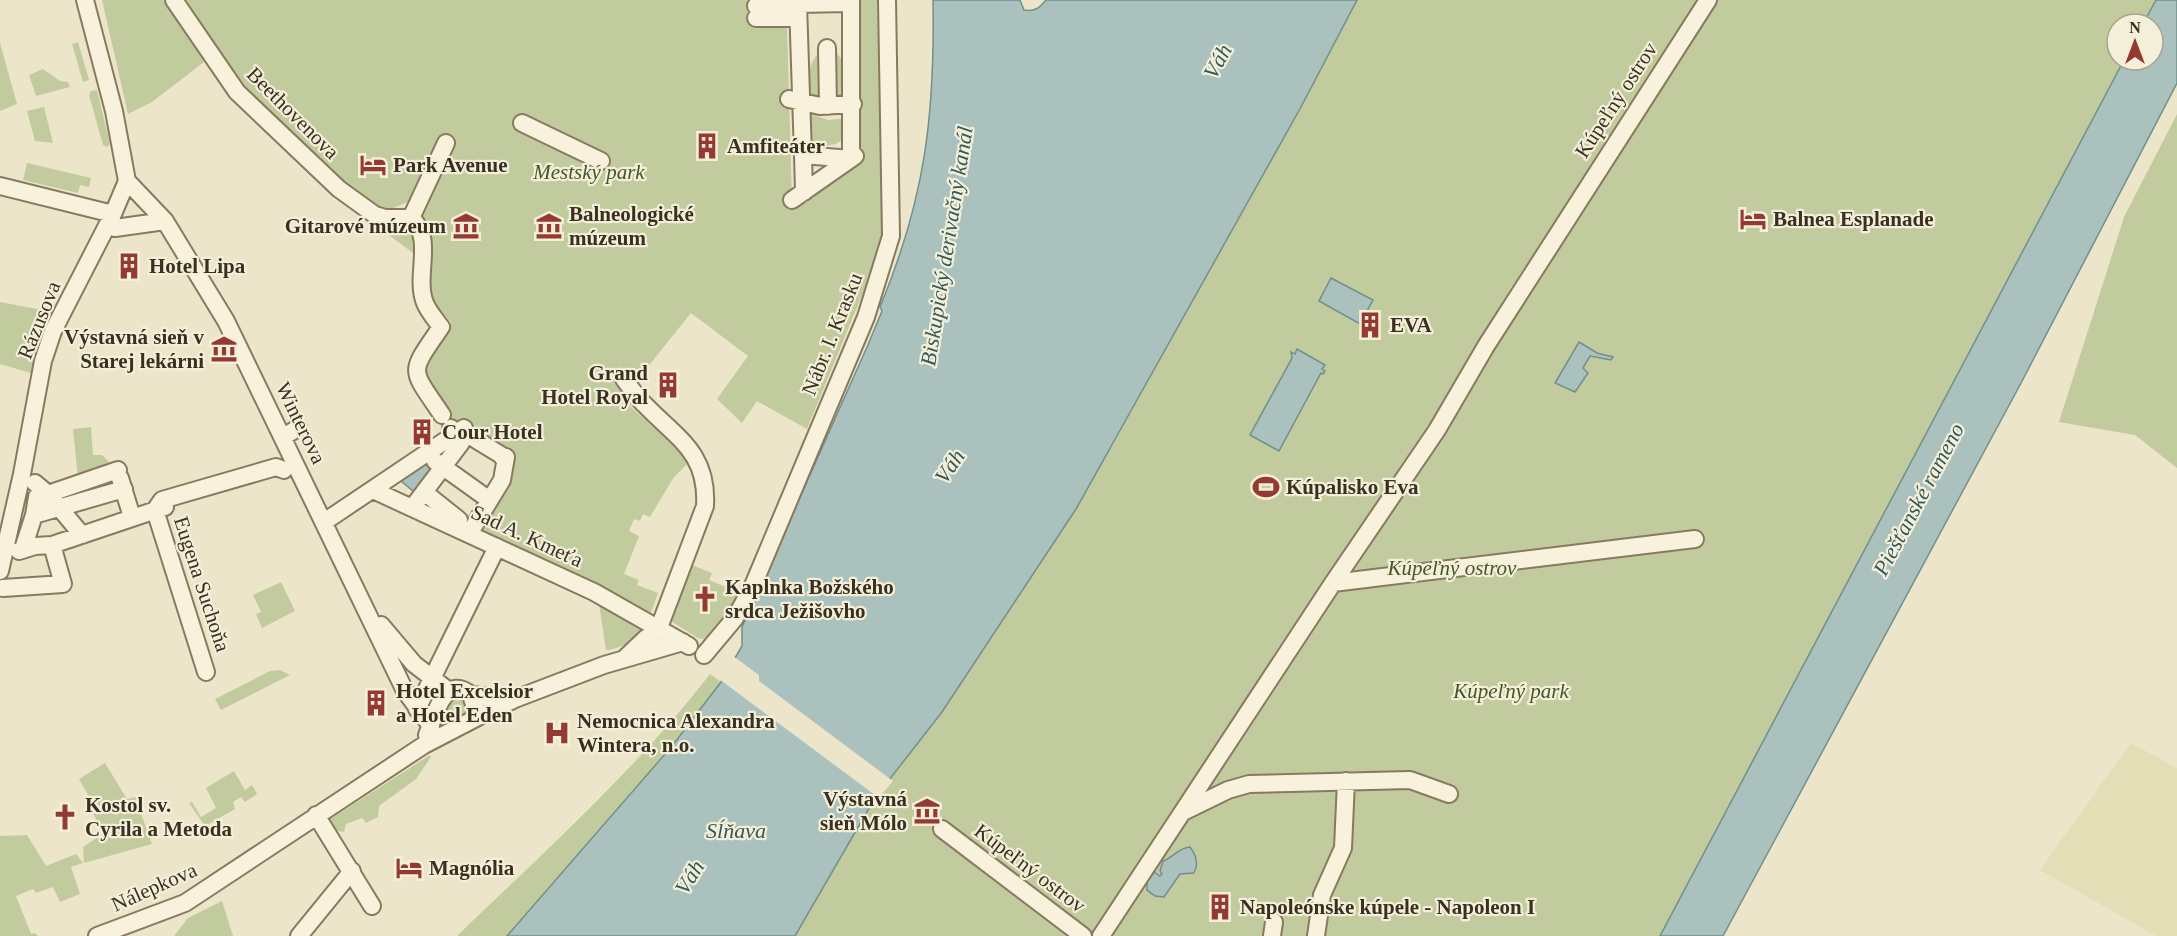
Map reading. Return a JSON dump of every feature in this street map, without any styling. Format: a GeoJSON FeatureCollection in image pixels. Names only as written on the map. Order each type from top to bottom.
{"type":"FeatureCollection","features":[{"type":"Feature","properties":{"kind":"street"},"geometry":{"type":"LineString","coordinates":[[85,0],[114,111],[127,181],[114,221]]}},
{"type":"Feature","properties":{"kind":"street","name":"Beethovenova"},"geometry":{"type":"LineString","coordinates":[[174,0],[237,92],[339,189],[375,215],[385,218],[411,218]]}},
{"type":"Feature","properties":{"kind":"street","name":"Nábr. I. Krasku"},"geometry":{"type":"LineString","coordinates":[[709,658],[752,588],[866,317],[886,255],[891,236],[887,0]]}},
{"type":"Feature","properties":{"kind":"street","name":"Kúpeľný ostrov"},"geometry":{"type":"LineString","coordinates":[[1101,936],[1333,583],[1437,430],[1484,351],[1708,0]]}},
{"type":"Feature","properties":{"kind":"street"},"geometry":{"type":"LineString","coordinates":[[758,12],[850,1],[855,156]]}},
{"type":"Feature","properties":{"kind":"street"},"geometry":{"type":"LineString","coordinates":[[791,9],[799,48],[794,66],[795,100],[803,155],[798,196],[855,156]]}},
{"type":"Feature","properties":{"kind":"street"},"geometry":{"type":"LineString","coordinates":[[799,48],[850,47]]}},
{"type":"Feature","properties":{"kind":"street"},"geometry":{"type":"LineString","coordinates":[[827,48],[828,106]]}},
{"type":"Feature","properties":{"kind":"street"},"geometry":{"type":"LineString","coordinates":[[795,100],[828,106],[853,104]]}},
{"type":"Feature","properties":{"kind":"street"},"geometry":{"type":"LineString","coordinates":[[522,123],[601,161]]}},
{"type":"Feature","properties":{"kind":"street"},"geometry":{"type":"LineString","coordinates":[[424,492],[449,523],[493,498],[502,480],[506,459],[457,430],[418,379],[416,370],[417,362],[441,327],[425,304],[420,278],[422,233],[411,218],[446,143]]}},
{"type":"Feature","properties":{"kind":"street"},"geometry":{"type":"LineString","coordinates":[[803,155],[855,156]]}},
{"type":"Feature","properties":{"kind":"street","name":"Winterova"},"geometry":{"type":"LineString","coordinates":[[127,181],[165,221],[193,276],[226,321],[283,437],[289,465],[324,522],[382,653],[418,706],[429,737]]}},
{"type":"Feature","properties":{"kind":"street"},"geometry":{"type":"LineString","coordinates":[[0,186],[114,221],[165,221]]}},
{"type":"Feature","properties":{"kind":"street","name":"Rázusova"},"geometry":{"type":"LineString","coordinates":[[15,556],[43,361],[53,332],[114,221]]}},
{"type":"Feature","properties":{"kind":"street"},"geometry":{"type":"LineString","coordinates":[[429,737],[441,698],[452,685],[471,695],[515,699],[624,658],[646,638],[660,636],[705,506],[706,484],[699,462],[684,440],[643,404],[624,379]]}},
{"type":"Feature","properties":{"kind":"street"},"geometry":{"type":"LineString","coordinates":[[283,437],[298,428]]}},
{"type":"Feature","properties":{"kind":"street"},"geometry":{"type":"LineString","coordinates":[[324,522],[426,454],[457,430]]}},
{"type":"Feature","properties":{"kind":"street"},"geometry":{"type":"LineString","coordinates":[[412,508],[442,466],[457,430]]}},
{"type":"Feature","properties":{"kind":"street"},"geometry":{"type":"LineString","coordinates":[[426,454],[493,498]]}},
{"type":"Feature","properties":{"kind":"street"},"geometry":{"type":"LineString","coordinates":[[15,556],[289,465]]}},
{"type":"Feature","properties":{"kind":"street"},"geometry":{"type":"LineString","coordinates":[[40,490],[117,467],[132,518]]}},
{"type":"Feature","properties":{"kind":"street"},"geometry":{"type":"LineString","coordinates":[[33,515],[124,489]]}},
{"type":"Feature","properties":{"kind":"street"},"geometry":{"type":"LineString","coordinates":[[15,556],[33,515],[40,490]]}},
{"type":"Feature","properties":{"kind":"street"},"geometry":{"type":"LineString","coordinates":[[40,490],[60,508],[82,535]]}},
{"type":"Feature","properties":{"kind":"street","name":"Sad A. Kmeťa"},"geometry":{"type":"LineString","coordinates":[[373,490],[449,523],[594,592],[660,636],[683,642],[709,658]]}},
{"type":"Feature","properties":{"kind":"street","name":"Eugena Suchoňa"},"geometry":{"type":"LineString","coordinates":[[155,510],[206,672]]}},
{"type":"Feature","properties":{"kind":"street"},"geometry":{"type":"LineString","coordinates":[[1333,583],[1695,539]]}},
{"type":"Feature","properties":{"kind":"street"},"geometry":{"type":"LineString","coordinates":[[15,556],[63,586],[52,545]]}},
{"type":"Feature","properties":{"kind":"street"},"geometry":{"type":"LineString","coordinates":[[418,706],[482,593],[497,547]]}},
{"type":"Feature","properties":{"kind":"street","name":"Winterova"},"geometry":{"type":"LineString","coordinates":[[363,613],[414,664],[433,678],[452,685]]}},
{"type":"Feature","properties":{"kind":"street"},"geometry":{"type":"LineString","coordinates":[[471,695],[478,717]]}},
{"type":"Feature","properties":{"kind":"street","name":"Nálepkova"},"geometry":{"type":"LineString","coordinates":[[97,936],[184,903],[429,737],[515,699]]}},
{"type":"Feature","properties":{"kind":"street"},"geometry":{"type":"LineString","coordinates":[[1184,812],[1228,790],[1249,784],[1410,780],[1449,794]]}},
{"type":"Feature","properties":{"kind":"street"},"geometry":{"type":"LineString","coordinates":[[1316,936],[1322,896],[1331,872],[1341,858],[1343,848],[1346,782]]}},
{"type":"Feature","properties":{"kind":"street"},"geometry":{"type":"LineString","coordinates":[[316,815],[372,906]]}},
{"type":"Feature","properties":{"kind":"street","name":"Kúpeľný ostrov"},"geometry":{"type":"LineString","coordinates":[[946,833],[1083,936]]}},
{"type":"Feature","properties":{"kind":"street"},"geometry":{"type":"LineString","coordinates":[[299,936],[352,871]]}},
{"type":"Feature","properties":{"kind":"shaded area"},"geometry":{"type":"Polygon","coordinates":[[[2131,743],[2177,768],[2177,936],[2156,936],[2040,870],[2131,743]]]}},
{"type":"Feature","properties":{"kind":"green space"},"geometry":{"type":"Polygon","coordinates":[[[102,0],[163,0],[204,62],[152,102],[128,114],[102,0]]]}},
{"type":"Feature","properties":{"kind":"green space","name":"Mestský park"},"geometry":{"type":"Polygon","coordinates":[[[185,0],[756,0],[787,25],[792,200],[859,153],[854,0],[887,0],[886,237],[807,429],[757,401],[742,423],[717,399],[748,356],[691,313],[622,399],[677,448],[688,463],[674,477],[650,517],[643,514],[640,521],[634,519],[629,531],[639,536],[624,574],[639,580],[637,585],[658,593],[651,613],[481,532],[514,468],[503,453],[455,427],[445,411],[449,408],[422,369],[422,361],[451,322],[429,298],[424,222],[410,201],[384,212],[328,174],[242,87],[185,0]]]}},
{"type":"Feature","properties":{"kind":"green space","name":"Kúpeľný ostrov"},"geometry":{"type":"Polygon","coordinates":[[[1357,0],[2156,0],[2150,12],[2105,12],[2105,72],[2118,72],[1660,936],[795,936],[875,798],[899,768],[1114,443],[1301,107],[1357,0]]]}},
{"type":"Feature","properties":{"kind":"green space"},"geometry":{"type":"Polygon","coordinates":[[[78,42],[89,80],[83,82],[72,44],[78,42]]]}},
{"type":"Feature","properties":{"kind":"green space"},"geometry":{"type":"Polygon","coordinates":[[[0,43],[17,104],[0,111],[0,43]]]}},
{"type":"Feature","properties":{"kind":"green space"},"geometry":{"type":"Polygon","coordinates":[[[821,51],[826,96],[811,100],[810,67],[821,51]]]}},
{"type":"Feature","properties":{"kind":"green space"},"geometry":{"type":"Polygon","coordinates":[[[834,51],[843,60],[845,100],[834,103],[834,51]]]}},
{"type":"Feature","properties":{"kind":"green space"},"geometry":{"type":"Polygon","coordinates":[[[43,69],[60,81],[68,82],[70,87],[36,96],[29,75],[43,69]]]}},
{"type":"Feature","properties":{"kind":"green space"},"geometry":{"type":"Polygon","coordinates":[[[97,90],[110,144],[107,147],[103,145],[89,95],[91,91],[97,90]]]}},
{"type":"Feature","properties":{"kind":"green space"},"geometry":{"type":"Polygon","coordinates":[[[44,107],[53,143],[35,141],[27,111],[44,107]]]}},
{"type":"Feature","properties":{"kind":"green space"},"geometry":{"type":"Polygon","coordinates":[[[811,114],[828,120],[846,118],[846,137],[836,144],[820,147],[808,138],[808,116],[811,114]]]}},
{"type":"Feature","properties":{"kind":"green space"},"geometry":{"type":"Polygon","coordinates":[[[2177,114],[2177,468],[2135,435],[2059,422],[2124,217],[2177,114]]]}},
{"type":"Feature","properties":{"kind":"green space"},"geometry":{"type":"Polygon","coordinates":[[[27,163],[91,178],[89,187],[80,185],[78,193],[23,180],[27,163]]]}},
{"type":"Feature","properties":{"kind":"green space"},"geometry":{"type":"Polygon","coordinates":[[[400,224],[410,228],[418,246],[413,253],[378,227],[400,224]]]}},
{"type":"Feature","properties":{"kind":"green space"},"geometry":{"type":"Polygon","coordinates":[[[0,302],[48,311],[31,373],[0,364],[0,302]]]}},
{"type":"Feature","properties":{"kind":"green space"},"geometry":{"type":"Polygon","coordinates":[[[91,427],[93,455],[102,455],[113,466],[78,478],[73,429],[91,427]]]}},
{"type":"Feature","properties":{"kind":"green space"},"geometry":{"type":"Polygon","coordinates":[[[692,565],[712,573],[709,580],[738,592],[721,631],[707,640],[698,638],[669,620],[692,565]]]}},
{"type":"Feature","properties":{"kind":"green space"},"geometry":{"type":"Polygon","coordinates":[[[281,582],[295,611],[262,628],[256,614],[261,612],[253,595],[281,582]]]}},
{"type":"Feature","properties":{"kind":"green space"},"geometry":{"type":"Polygon","coordinates":[[[599,604],[644,627],[628,643],[606,650],[599,604]]]}},
{"type":"Feature","properties":{"kind":"green space"},"geometry":{"type":"Polygon","coordinates":[[[280,670],[290,675],[221,710],[215,699],[270,671],[280,670]]]}},
{"type":"Feature","properties":{"kind":"green space"},"geometry":{"type":"Polygon","coordinates":[[[710,674],[721,682],[671,746],[507,936],[457,936],[556,842],[620,777],[710,674]]]}},
{"type":"Feature","properties":{"kind":"green space"},"geometry":{"type":"Polygon","coordinates":[[[454,697],[463,697],[467,712],[438,731],[448,704],[454,697]]]}},
{"type":"Feature","properties":{"kind":"green space"},"geometry":{"type":"Polygon","coordinates":[[[430,755],[431,757],[416,779],[379,806],[378,817],[366,823],[362,818],[346,824],[344,832],[332,830],[329,820],[430,755]]]}},
{"type":"Feature","properties":{"kind":"green space"},"geometry":{"type":"Polygon","coordinates":[[[105,763],[127,799],[135,797],[152,844],[84,863],[83,847],[104,833],[91,810],[95,807],[79,779],[105,763]]]}},
{"type":"Feature","properties":{"kind":"green space"},"geometry":{"type":"Polygon","coordinates":[[[234,771],[245,790],[252,785],[257,794],[245,802],[241,797],[233,802],[235,809],[205,826],[189,803],[192,802],[201,817],[216,808],[206,788],[234,771]]]}},
{"type":"Feature","properties":{"kind":"green space"},"geometry":{"type":"Polygon","coordinates":[[[27,835],[46,866],[76,854],[83,863],[71,867],[80,894],[60,902],[53,887],[36,893],[33,889],[16,896],[31,934],[35,933],[38,936],[0,936],[0,836],[27,835]]]}},
{"type":"Feature","properties":{"kind":"green space"},"geometry":{"type":"Polygon","coordinates":[[[222,901],[233,936],[174,936],[188,918],[222,901]]]}},
{"type":"Feature","properties":{"kind":"water"},"geometry":{"type":"Polygon","coordinates":[[[933,0],[1020,0],[1024,10],[1031,10],[1036,9],[1046,0],[1357,0],[1301,107],[1076,509],[942,712],[875,798],[795,936],[507,936],[672,746],[721,682],[742,646],[742,627],[867,347],[882,311],[880,307],[908,230],[917,193],[929,120],[933,0]]]}},
{"type":"Feature","properties":{"kind":"water","name":"Piešťanské rameno"},"geometry":{"type":"Polygon","coordinates":[[[2156,0],[2177,0],[2177,83],[2020,385],[1723,936],[1660,936],[2118,72],[2165,72],[2165,12],[2150,12],[2156,0]]]}},
{"type":"Feature","properties":{"kind":"water"},"geometry":{"type":"Polygon","coordinates":[[[1331,278],[1373,300],[1360,324],[1319,301],[1331,278]]]}},
{"type":"Feature","properties":{"kind":"water"},"geometry":{"type":"Polygon","coordinates":[[[1579,342],[1597,353],[1613,357],[1611,360],[1590,356],[1583,368],[1588,373],[1575,392],[1555,383],[1579,342]]]}},
{"type":"Feature","properties":{"kind":"water"},"geometry":{"type":"Polygon","coordinates":[[[1297,349],[1325,365],[1322,369],[1325,371],[1321,373],[1279,451],[1250,435],[1292,358],[1291,352],[1295,354],[1297,349]]]}},
{"type":"Feature","properties":{"kind":"water"},"geometry":{"type":"Polygon","coordinates":[[[429,459],[440,466],[414,492],[400,480],[429,459]]]}},
{"type":"Feature","properties":{"kind":"water"},"geometry":{"type":"Polygon","coordinates":[[[1190,847],[1196,860],[1194,873],[1180,874],[1164,897],[1155,896],[1147,890],[1147,881],[1154,872],[1160,876],[1162,874],[1160,871],[1163,861],[1190,847]]]}},
{"type":"Feature","properties":{"kind":"pier"},"geometry":{"type":"Polygon","coordinates":[[[733,656],[759,675],[759,681],[893,781],[879,798],[719,679],[733,656]]]}},
{"type":"Feature","properties":{"kind":"place","name":"Amfiteáter"},"geometry":{"type":"Point","coordinates":[707,146]}},
{"type":"Feature","properties":{"kind":"place","name":"Park Avenue"},"geometry":{"type":"Point","coordinates":[373,165]}},
{"type":"Feature","properties":{"kind":"place","name":"Balnea Esplanade"},"geometry":{"type":"Point","coordinates":[1753,219]}},
{"type":"Feature","properties":{"kind":"place","name":"Gitarové múzeum"},"geometry":{"type":"Point","coordinates":[466,226]}},
{"type":"Feature","properties":{"kind":"place","name":"Balneologické múzeum"},"geometry":{"type":"Point","coordinates":[549,226]}},
{"type":"Feature","properties":{"kind":"place","name":"Hotel Lipa"},"geometry":{"type":"Point","coordinates":[129,266]}},
{"type":"Feature","properties":{"kind":"place","name":"EVA"},"geometry":{"type":"Point","coordinates":[1370,325]}},
{"type":"Feature","properties":{"kind":"place","name":"Výstavná sieň v Starej lekárni"},"geometry":{"type":"Point","coordinates":[224,349]}},
{"type":"Feature","properties":{"kind":"place","name":"Grand Hotel Royal"},"geometry":{"type":"Point","coordinates":[668,385]}},
{"type":"Feature","properties":{"kind":"place","name":"Cour Hotel"},"geometry":{"type":"Point","coordinates":[422,432]}},
{"type":"Feature","properties":{"kind":"place","name":"Kúpalisko Eva"},"geometry":{"type":"Point","coordinates":[1266,487]}},
{"type":"Feature","properties":{"kind":"place","name":"Kaplnka Božského srdca Ježišovho"},"geometry":{"type":"Point","coordinates":[705,599]}},
{"type":"Feature","properties":{"kind":"place","name":"Hotel Excelsior a Hotel Eden"},"geometry":{"type":"Point","coordinates":[376,703]}},
{"type":"Feature","properties":{"kind":"place","name":"Nemocnica Alexandra Wintera, n.o."},"geometry":{"type":"Point","coordinates":[557,733]}},
{"type":"Feature","properties":{"kind":"place","name":"Výstavná sieň Mólo"},"geometry":{"type":"Point","coordinates":[927,811]}},
{"type":"Feature","properties":{"kind":"place","name":"Kostol sv. Cyrila a Metoda"},"geometry":{"type":"Point","coordinates":[65,817]}},
{"type":"Feature","properties":{"kind":"place","name":"Magnólia"},"geometry":{"type":"Point","coordinates":[409,868]}},
{"type":"Feature","properties":{"kind":"place","name":"Napoleónske kúpele - Napoleon I"},"geometry":{"type":"Point","coordinates":[1220,907]}},
{"type":"Feature","properties":{"kind":"water label","name":"Váh"},"geometry":{"type":"Point","coordinates":[1217,61]}},
{"type":"Feature","properties":{"kind":"water label","name":"Biskupický derivačný kanál"},"geometry":{"type":"Point","coordinates":[946,246]}},
{"type":"Feature","properties":{"kind":"water label","name":"Váh"},"geometry":{"type":"Point","coordinates":[949,466]}},
{"type":"Feature","properties":{"kind":"water label","name":"Sĺňava"},"geometry":{"type":"Point","coordinates":[736,830]}},
{"type":"Feature","properties":{"kind":"water label","name":"Váh"},"geometry":{"type":"Point","coordinates":[689,877]}},
{"type":"Feature","properties":{"kind":"park label","name":"Kúpeľný park"},"geometry":{"type":"Point","coordinates":[1511,691]}}]}
